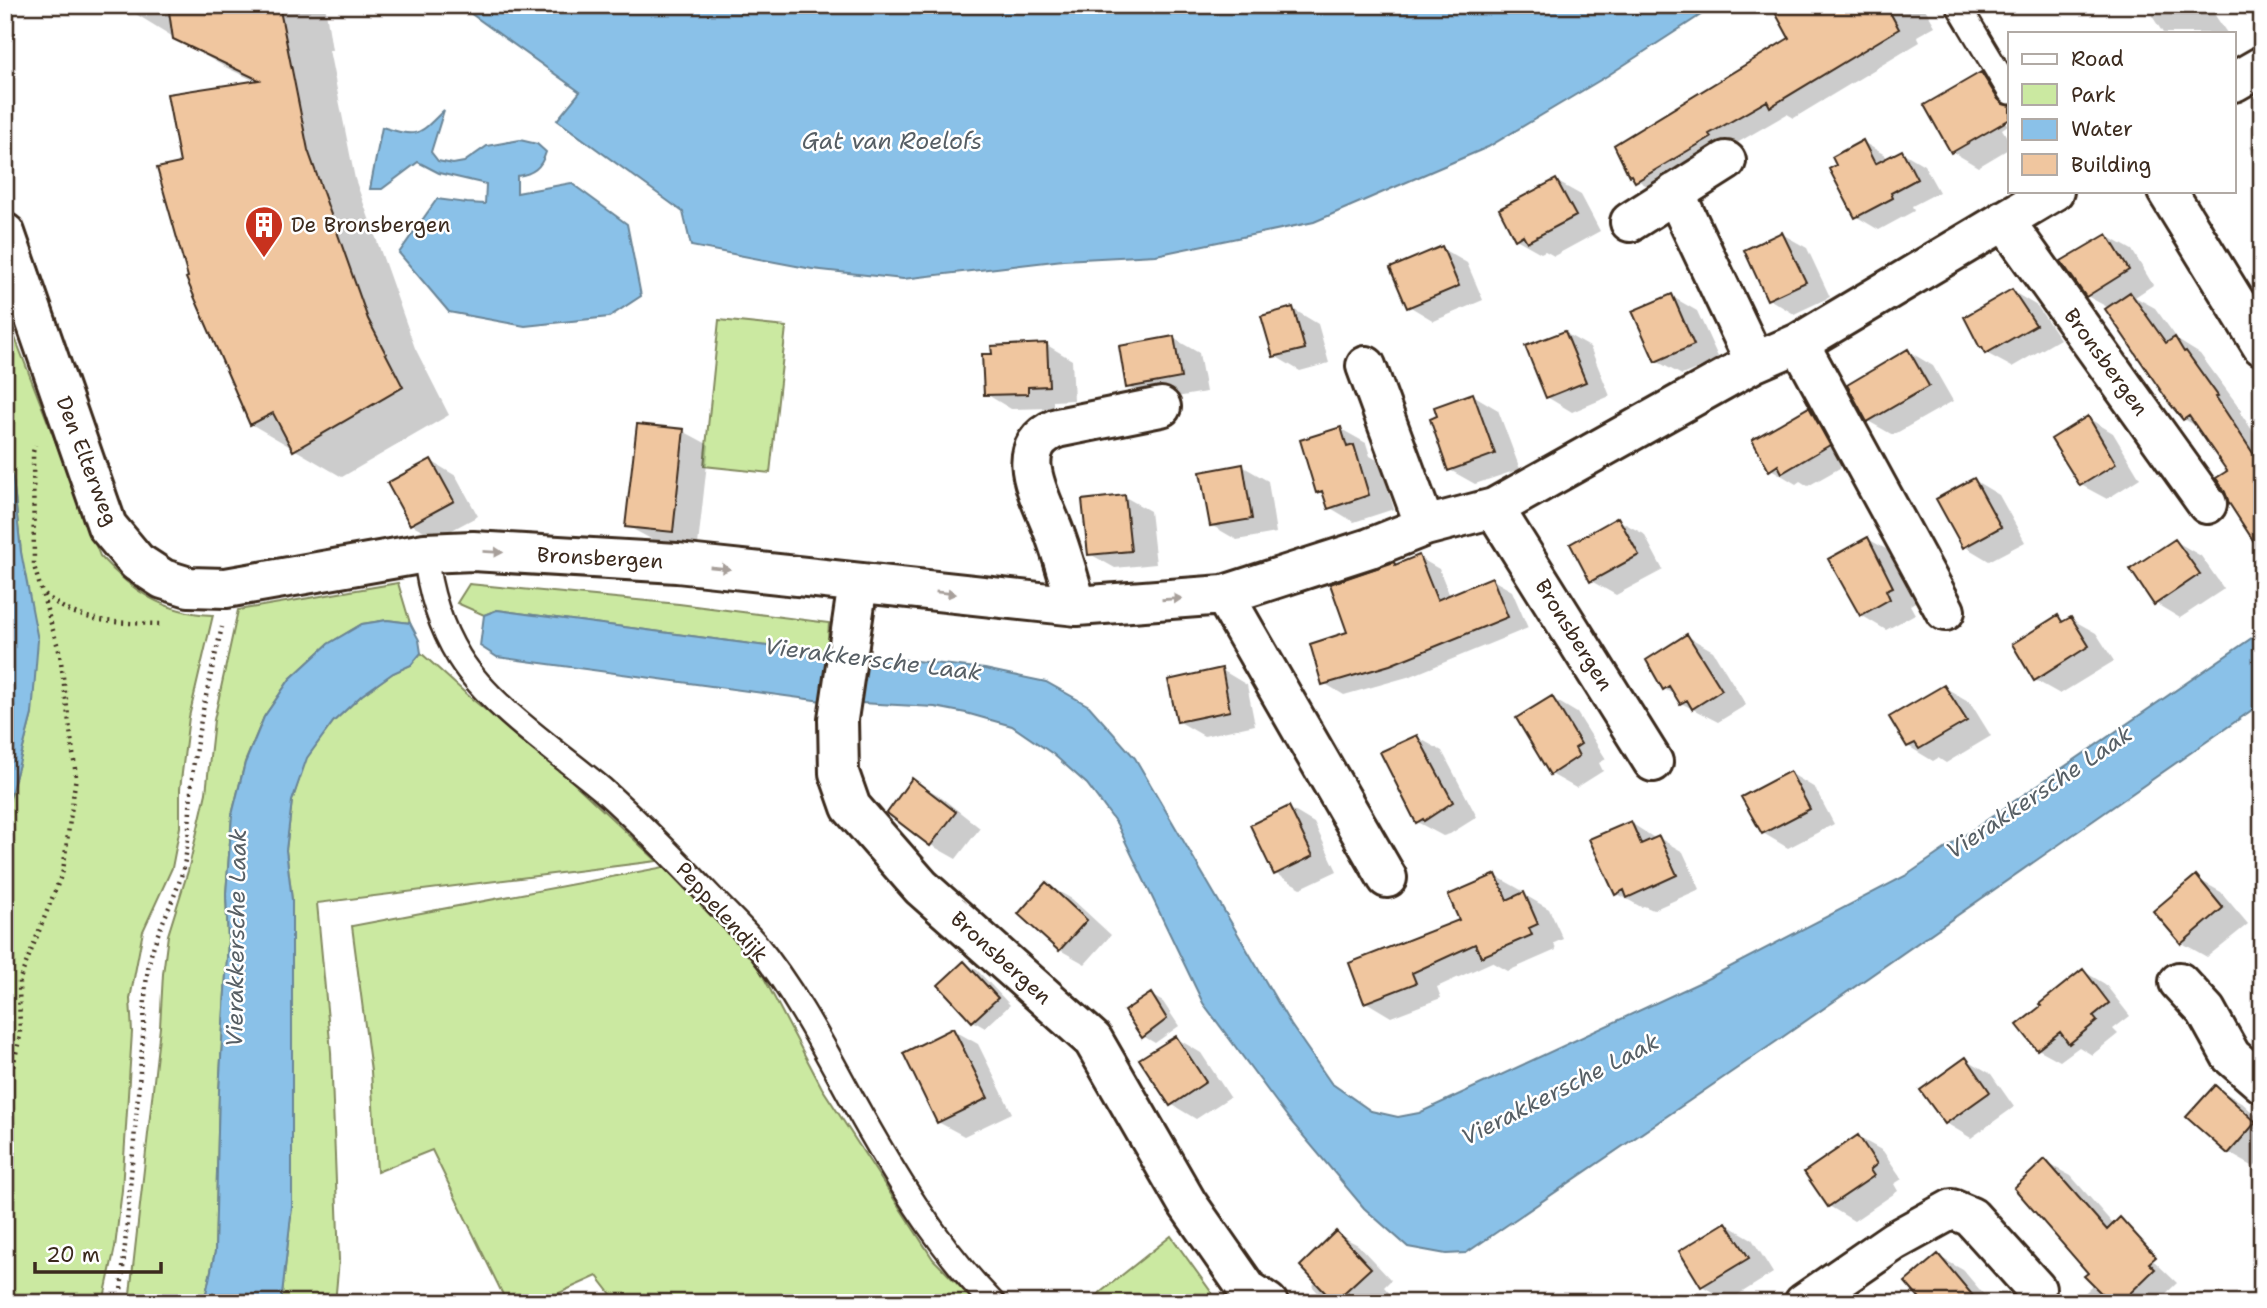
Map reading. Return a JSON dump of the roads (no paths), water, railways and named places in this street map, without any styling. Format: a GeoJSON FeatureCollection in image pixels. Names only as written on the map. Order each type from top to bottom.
{"type":"FeatureCollection","features":[{"type":"Feature","properties":{"kind":"street"},"geometry":{"type":"LineString","coordinates":[[2236,81],[2262,65]]}},
{"type":"Feature","properties":{"kind":"street"},"geometry":{"type":"LineString","coordinates":[[1630,222],[1726,161]]}},
{"type":"Feature","properties":{"kind":"street","name":"Bronsbergen"},"geometry":{"type":"LineString","coordinates":[[425,553],[474,551],[677,563],[1077,606],[1224,595],[1370,548],[1425,526],[1494,508],[1755,362],[1799,344],[2052,192]]}},
{"type":"Feature","properties":{"kind":"street"},"geometry":{"type":"LineString","coordinates":[[2168,192],[2262,346]]}},
{"type":"Feature","properties":{"kind":"street"},"geometry":{"type":"LineString","coordinates":[[1675,193],[1755,362]]}},
{"type":"Feature","properties":{"kind":"street","name":"Bronsbergen"},"geometry":{"type":"LineString","coordinates":[[2004,220],[2207,504]]}},
{"type":"Feature","properties":{"kind":"street","name":"Den Elterweg"},"geometry":{"type":"LineString","coordinates":[[5,233],[107,526],[137,562],[163,579],[189,587],[226,588],[425,553]]}},
{"type":"Feature","properties":{"kind":"street"},"geometry":{"type":"LineString","coordinates":[[1799,344],[1945,611]]}},
{"type":"Feature","properties":{"kind":"street"},"geometry":{"type":"LineString","coordinates":[[1366,366],[1425,526]]}},
{"type":"Feature","properties":{"kind":"street"},"geometry":{"type":"LineString","coordinates":[[1077,606],[1056,536],[1034,483],[1031,463],[1034,447],[1044,433],[1057,428],[1161,407]]}},
{"type":"Feature","properties":{"kind":"street","name":"Bronsbergen"},"geometry":{"type":"LineString","coordinates":[[1494,508],[1653,762]]}},
{"type":"Feature","properties":{"kind":"street","name":"Bronsbergen"},"geometry":{"type":"LineString","coordinates":[[858,583],[838,719],[839,773],[850,807],[921,887],[1093,1040],[1187,1203],[1247,1289],[1268,1303]]}},
{"type":"Feature","properties":{"kind":"street"},"geometry":{"type":"LineString","coordinates":[[1224,595],[1387,878]]}},
{"type":"Feature","properties":{"kind":"street"},"geometry":{"type":"LineString","coordinates":[[2179,982],[2206,1011],[2231,1056],[2262,1083]]}},
{"type":"Feature","properties":{"kind":"street"},"geometry":{"type":"LineString","coordinates":[[1804,1303],[1894,1241],[1952,1209],[1971,1217],[2036,1289]]}},
{"type":"Feature","properties":{"kind":"lane"},"geometry":{"type":"LineString","coordinates":[[1958,5],[2008,89]]}},
{"type":"Feature","properties":{"kind":"lane","name":"Peppelendijk"},"geometry":{"type":"LineString","coordinates":[[425,553],[428,576],[443,626],[459,657],[478,682],[518,720],[604,791],[684,868],[755,943],[793,997],[922,1216],[973,1283],[993,1303]]}},
{"type":"Feature","properties":{"kind":"water","name":"Gat van Roelofs"},"geometry":{"type":"Polygon","coordinates":[[[459,5],[1716,5],[1607,76],[1488,147],[1314,222],[1156,255],[1063,260],[903,279],[812,269],[691,246],[683,212],[557,120],[580,92],[459,5]]]}},
{"type":"Feature","properties":{"kind":"water"},"geometry":{"type":"Polygon","coordinates":[[[444,110],[431,152],[438,161],[453,164],[464,162],[487,146],[520,140],[537,144],[546,152],[544,158],[536,169],[517,176],[517,193],[571,183],[627,224],[641,296],[609,317],[525,326],[449,312],[399,253],[437,199],[485,204],[486,184],[439,173],[418,162],[382,189],[370,189],[382,127],[403,133],[417,132],[444,110]]]}},
{"type":"Feature","properties":{"kind":"water"},"geometry":{"type":"Polygon","coordinates":[[[5,455],[13,479],[21,552],[38,640],[32,714],[5,817],[5,455]]]}},
{"type":"Feature","properties":{"kind":"water","name":"Vierakkersche Laak"},"geometry":{"type":"Polygon","coordinates":[[[497,610],[827,654],[882,657],[985,669],[1046,682],[1089,706],[1135,758],[1291,1025],[1331,1083],[1371,1111],[1398,1117],[1419,1113],[1703,981],[1907,875],[2262,631],[2262,703],[1777,1041],[1466,1253],[1446,1254],[1408,1247],[1364,1208],[1289,1119],[1203,1003],[1117,824],[1087,784],[1053,754],[1012,726],[935,707],[822,701],[497,657],[480,646],[484,615],[497,610]]]}},
{"type":"Feature","properties":{"kind":"water","name":"Vierakkersche Laak"},"geometry":{"type":"Polygon","coordinates":[[[387,620],[410,623],[419,640],[421,653],[411,665],[393,673],[362,695],[333,722],[307,758],[292,801],[286,850],[292,900],[292,1207],[281,1303],[204,1303],[215,1252],[219,1092],[228,941],[226,894],[232,815],[245,763],[264,717],[290,679],[328,644],[362,624],[387,620]]]}},
{"type":"Feature","properties":{"kind":"place","name":"De Bronsbergen"},"geometry":{"type":"Point","coordinates":[264,259]}}]}
